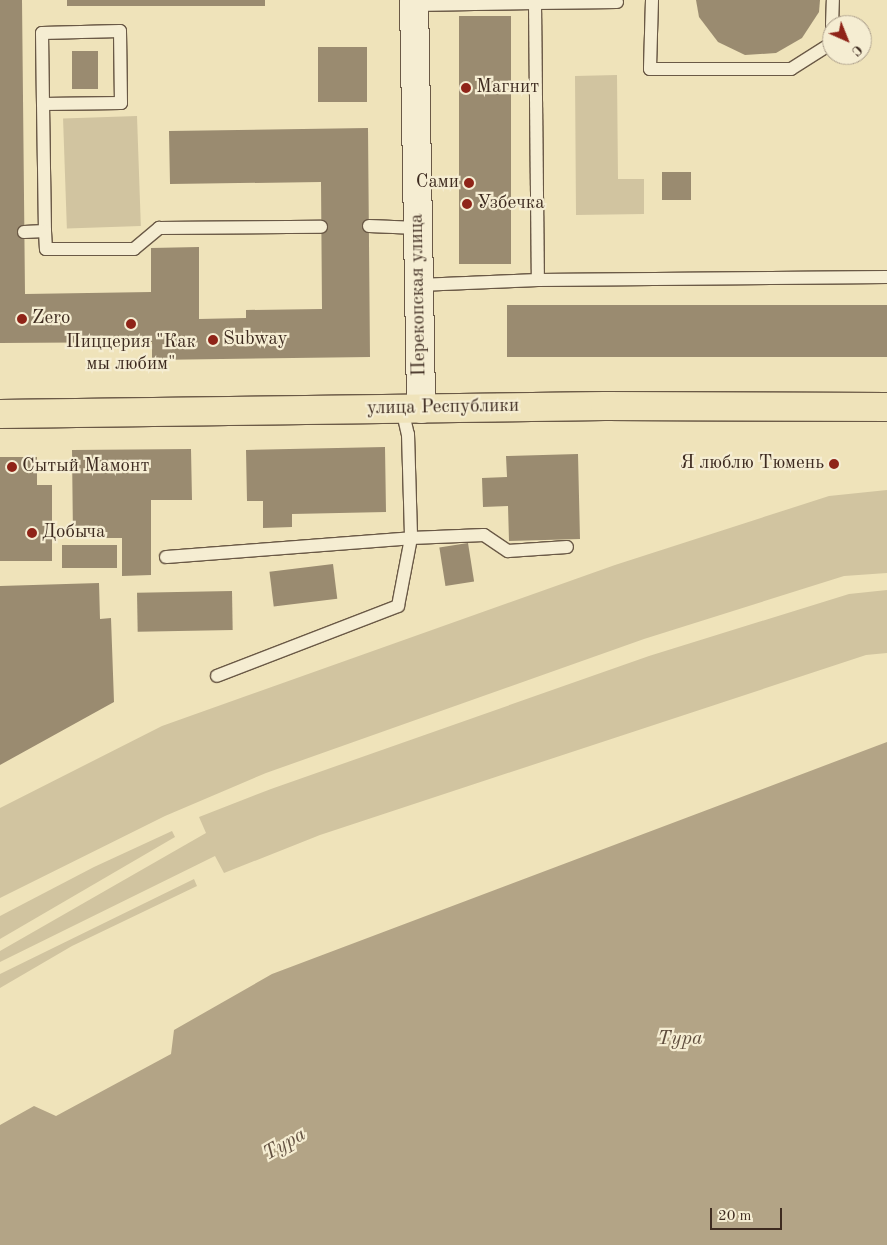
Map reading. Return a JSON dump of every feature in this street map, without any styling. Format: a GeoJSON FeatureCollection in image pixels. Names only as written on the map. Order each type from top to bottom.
{"type":"FeatureCollection","features":[{"type":"Feature","properties":{"kind":"main road","name":"улица Республики"},"geometry":{"type":"LineString","coordinates":[[0,414],[605,406],[887,407]]}},
{"type":"Feature","properties":{"kind":"street","name":"Перекопская улица"},"geometry":{"type":"LineString","coordinates":[[412,409],[419,285],[414,2]]}},
{"type":"Feature","properties":{"kind":"lane"},"geometry":{"type":"LineString","coordinates":[[652,0],[650,69],[791,69],[822,49]]}},
{"type":"Feature","properties":{"kind":"lane"},"geometry":{"type":"LineString","coordinates":[[832,15],[833,0]]}},
{"type":"Feature","properties":{"kind":"lane"},"geometry":{"type":"LineString","coordinates":[[414,2],[617,2]]}},
{"type":"Feature","properties":{"kind":"lane"},"geometry":{"type":"LineString","coordinates":[[535,3],[538,280]]}},
{"type":"Feature","properties":{"kind":"lane"},"geometry":{"type":"LineString","coordinates":[[43,104],[121,103],[120,32],[42,33],[43,104],[45,231],[46,249],[134,249],[159,228],[321,227]]}},
{"type":"Feature","properties":{"kind":"lane"},"geometry":{"type":"LineString","coordinates":[[369,226],[418,228]]}},
{"type":"Feature","properties":{"kind":"lane"},"geometry":{"type":"LineString","coordinates":[[24,232],[45,231]]}},
{"type":"Feature","properties":{"kind":"lane"},"geometry":{"type":"LineString","coordinates":[[419,285],[538,280],[887,277]]}},
{"type":"Feature","properties":{"kind":"lane"},"geometry":{"type":"LineString","coordinates":[[217,676],[398,606],[411,538],[408,434],[412,409]]}},
{"type":"Feature","properties":{"kind":"lane"},"geometry":{"type":"LineString","coordinates":[[166,557],[411,538],[484,535],[508,551],[567,547]]}},
{"type":"Feature","properties":{"kind":"shaded area"},"geometry":{"type":"Polygon","coordinates":[[[617,75],[618,179],[644,179],[644,214],[576,215],[575,76],[617,75]]]}},
{"type":"Feature","properties":{"kind":"shaded area"},"geometry":{"type":"Polygon","coordinates":[[[137,116],[141,226],[67,229],[63,119],[137,116]]]}},
{"type":"Feature","properties":{"kind":"shaded area"},"geometry":{"type":"Polygon","coordinates":[[[887,490],[887,573],[844,576],[644,639],[266,773],[165,816],[0,898],[0,808],[162,726],[615,565],[829,496],[887,490]]]}},
{"type":"Feature","properties":{"kind":"shaded area"},"geometry":{"type":"Polygon","coordinates":[[[887,590],[887,653],[866,655],[320,835],[224,873],[215,856],[0,962],[0,951],[206,833],[199,817],[271,789],[649,656],[849,594],[887,590]]]}},
{"type":"Feature","properties":{"kind":"shaded area"},"geometry":{"type":"Polygon","coordinates":[[[172,831],[175,837],[0,939],[0,916],[94,867],[172,831]]]}},
{"type":"Feature","properties":{"kind":"shaded area"},"geometry":{"type":"Polygon","coordinates":[[[194,879],[197,886],[72,946],[0,988],[0,974],[194,879]]]}},
{"type":"Feature","properties":{"kind":"water","name":"Тура"},"geometry":{"type":"Polygon","coordinates":[[[887,742],[887,1245],[0,1245],[0,1125],[34,1106],[56,1116],[171,1054],[174,1030],[272,974],[887,742]]]}},
{"type":"Feature","properties":{"kind":"building"},"geometry":{"type":"Polygon","coordinates":[[[0,0],[22,0],[25,294],[151,292],[151,248],[199,247],[199,319],[246,318],[246,310],[322,309],[321,182],[170,184],[169,131],[368,128],[370,357],[152,360],[152,342],[0,343],[0,0]]]}},
{"type":"Feature","properties":{"kind":"building"},"geometry":{"type":"Polygon","coordinates":[[[67,0],[265,0],[265,6],[67,6],[67,0]]]}},
{"type":"Feature","properties":{"kind":"building"},"geometry":{"type":"Polygon","coordinates":[[[696,0],[820,0],[819,12],[802,38],[776,53],[745,55],[718,42],[699,17],[696,0]]]}},
{"type":"Feature","properties":{"kind":"building"},"geometry":{"type":"Polygon","coordinates":[[[459,16],[511,16],[511,264],[459,264],[459,16]]]}},
{"type":"Feature","properties":{"kind":"building"},"geometry":{"type":"Polygon","coordinates":[[[318,47],[367,47],[367,102],[318,102],[318,47]]]}},
{"type":"Feature","properties":{"kind":"building"},"geometry":{"type":"Polygon","coordinates":[[[72,51],[98,51],[98,89],[72,89],[72,51]]]}},
{"type":"Feature","properties":{"kind":"building"},"geometry":{"type":"Polygon","coordinates":[[[662,172],[691,172],[691,200],[662,200],[662,172]]]}},
{"type":"Feature","properties":{"kind":"building"},"geometry":{"type":"Polygon","coordinates":[[[507,305],[887,305],[887,357],[507,357],[507,305]]]}},
{"type":"Feature","properties":{"kind":"building"},"geometry":{"type":"Polygon","coordinates":[[[385,447],[386,512],[292,514],[292,527],[263,528],[263,501],[247,501],[246,450],[385,447]]]}},
{"type":"Feature","properties":{"kind":"building"},"geometry":{"type":"Polygon","coordinates":[[[191,449],[192,500],[151,500],[151,575],[122,576],[122,538],[73,538],[72,450],[191,449]]]}},
{"type":"Feature","properties":{"kind":"building"},"geometry":{"type":"Polygon","coordinates":[[[578,454],[580,539],[509,541],[508,506],[483,507],[482,478],[507,477],[506,456],[578,454]]]}},
{"type":"Feature","properties":{"kind":"building"},"geometry":{"type":"Polygon","coordinates":[[[0,457],[37,457],[37,485],[52,485],[52,561],[0,561],[0,457]]]}},
{"type":"Feature","properties":{"kind":"building"},"geometry":{"type":"Polygon","coordinates":[[[468,543],[474,582],[445,586],[439,548],[468,543]]]}},
{"type":"Feature","properties":{"kind":"building"},"geometry":{"type":"Polygon","coordinates":[[[62,545],[117,545],[117,568],[62,568],[62,545]]]}},
{"type":"Feature","properties":{"kind":"building"},"geometry":{"type":"Polygon","coordinates":[[[333,564],[337,599],[274,607],[269,572],[333,564]]]}},
{"type":"Feature","properties":{"kind":"building"},"geometry":{"type":"Polygon","coordinates":[[[99,583],[100,619],[111,618],[114,702],[0,765],[0,586],[99,583]]]}},
{"type":"Feature","properties":{"kind":"building"},"geometry":{"type":"Polygon","coordinates":[[[232,591],[233,630],[138,632],[137,593],[232,591]]]}},
{"type":"Feature","properties":{"kind":"place","name":"Магнит"},"geometry":{"type":"Point","coordinates":[466,88]}},
{"type":"Feature","properties":{"kind":"place","name":"Сами"},"geometry":{"type":"Point","coordinates":[469,183]}},
{"type":"Feature","properties":{"kind":"place","name":"Узбечка"},"geometry":{"type":"Point","coordinates":[467,204]}},
{"type":"Feature","properties":{"kind":"place","name":"Zero"},"geometry":{"type":"Point","coordinates":[22,319]}},
{"type":"Feature","properties":{"kind":"place","name":"Пиццерия \"Как мы любим\""},"geometry":{"type":"Point","coordinates":[131,324]}},
{"type":"Feature","properties":{"kind":"place","name":"Subway"},"geometry":{"type":"Point","coordinates":[213,340]}},
{"type":"Feature","properties":{"kind":"place","name":"Я люблю Тюмень"},"geometry":{"type":"Point","coordinates":[834,464]}},
{"type":"Feature","properties":{"kind":"place","name":"Сытый Мамонт"},"geometry":{"type":"Point","coordinates":[12,467]}},
{"type":"Feature","properties":{"kind":"place","name":"Добыча"},"geometry":{"type":"Point","coordinates":[32,533]}}]}
